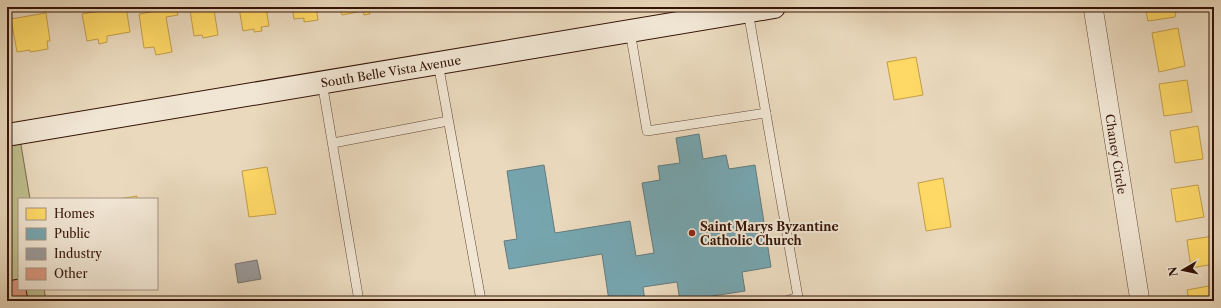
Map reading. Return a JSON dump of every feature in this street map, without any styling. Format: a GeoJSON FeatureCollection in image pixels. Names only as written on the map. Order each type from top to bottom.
{"type":"FeatureCollection","features":[{"type":"Feature","properties":{"kind":"street","name":"South Belle Vista Avenue"},"geometry":{"type":"LineString","coordinates":[[7,135],[630,31],[698,13],[748,11],[774,7]]}},
{"type":"Feature","properties":{"kind":"street","name":"Chaney Circle"},"geometry":{"type":"LineString","coordinates":[[1093,7],[1140,301]]}},
{"type":"Feature","properties":{"kind":"lane"},"geometry":{"type":"LineString","coordinates":[[748,11],[798,297],[786,301]]}},
{"type":"Feature","properties":{"kind":"lane"},"geometry":{"type":"LineString","coordinates":[[630,31],[647,131],[766,114]]}},
{"type":"Feature","properties":{"kind":"lane"},"geometry":{"type":"LineString","coordinates":[[438,63],[481,300],[475,301]]}},
{"type":"Feature","properties":{"kind":"lane"},"geometry":{"type":"LineString","coordinates":[[322,82],[359,301]]}},
{"type":"Feature","properties":{"kind":"lane"},"geometry":{"type":"LineString","coordinates":[[333,143],[448,121]]}},
{"type":"Feature","properties":{"kind":"shaded area"},"geometry":{"type":"Polygon","coordinates":[[[19,133],[30,198],[18,198],[18,290],[44,290],[46,301],[7,301],[7,135],[19,133]]]}},
{"type":"Feature","properties":{"kind":"building: Homes"},"geometry":{"type":"Polygon","coordinates":[[[113,7],[126,7],[130,32],[107,36],[107,42],[99,44],[98,39],[87,41],[82,14],[113,9],[113,7]]]}},
{"type":"Feature","properties":{"kind":"building: Homes"},"geometry":{"type":"Polygon","coordinates":[[[150,7],[176,7],[178,15],[166,17],[172,52],[156,55],[154,47],[144,48],[139,14],[151,12],[150,7]]]}},
{"type":"Feature","properties":{"kind":"building: Homes"},"geometry":{"type":"Polygon","coordinates":[[[266,7],[269,26],[261,27],[262,31],[254,32],[254,29],[243,31],[239,8],[266,7]]]}},
{"type":"Feature","properties":{"kind":"building: Homes"},"geometry":{"type":"Polygon","coordinates":[[[292,7],[316,7],[318,20],[304,22],[304,18],[294,19],[292,7]]]}},
{"type":"Feature","properties":{"kind":"building: Homes"},"geometry":{"type":"Polygon","coordinates":[[[340,7],[375,7],[375,9],[369,10],[370,14],[364,15],[363,11],[342,15],[340,7]]]}},
{"type":"Feature","properties":{"kind":"building: Homes"},"geometry":{"type":"Polygon","coordinates":[[[1145,7],[1177,7],[1175,17],[1148,21],[1145,7]]]}},
{"type":"Feature","properties":{"kind":"building: Homes"},"geometry":{"type":"Polygon","coordinates":[[[205,8],[206,11],[214,10],[218,35],[203,38],[202,35],[194,36],[190,10],[205,8]]]}},
{"type":"Feature","properties":{"kind":"building: Homes"},"geometry":{"type":"Polygon","coordinates":[[[46,13],[50,41],[47,41],[48,49],[30,52],[30,50],[17,52],[11,19],[46,13]]]}},
{"type":"Feature","properties":{"kind":"building: Homes"},"geometry":{"type":"Polygon","coordinates":[[[1178,28],[1185,66],[1159,72],[1152,33],[1178,28]]]}},
{"type":"Feature","properties":{"kind":"building: Homes"},"geometry":{"type":"Polygon","coordinates":[[[916,57],[923,95],[894,100],[887,62],[916,57]]]}},
{"type":"Feature","properties":{"kind":"building: Homes"},"geometry":{"type":"Polygon","coordinates":[[[1187,80],[1192,112],[1164,116],[1159,84],[1187,80]]]}},
{"type":"Feature","properties":{"kind":"building: Homes"},"geometry":{"type":"Polygon","coordinates":[[[1198,126],[1203,159],[1175,163],[1170,131],[1198,126]]]}},
{"type":"Feature","properties":{"kind":"building: Homes"},"geometry":{"type":"Polygon","coordinates":[[[267,167],[276,214],[249,217],[242,171],[267,167]]]}},
{"type":"Feature","properties":{"kind":"building: Homes"},"geometry":{"type":"Polygon","coordinates":[[[943,178],[951,227],[926,231],[918,183],[943,178]]]}},
{"type":"Feature","properties":{"kind":"building: Homes"},"geometry":{"type":"Polygon","coordinates":[[[1198,185],[1204,217],[1176,222],[1171,189],[1198,185]]]}},
{"type":"Feature","properties":{"kind":"building: Homes"},"geometry":{"type":"Polygon","coordinates":[[[137,196],[137,198],[124,198],[137,196]]]}},
{"type":"Feature","properties":{"kind":"building: Homes"},"geometry":{"type":"Polygon","coordinates":[[[1214,236],[1214,264],[1191,268],[1187,240],[1214,236]]]}},
{"type":"Feature","properties":{"kind":"building: Homes"},"geometry":{"type":"Polygon","coordinates":[[[1214,285],[1214,301],[1189,301],[1187,290],[1214,285]]]}},
{"type":"Feature","properties":{"kind":"building: Homes"},"geometry":{"type":"Polygon","coordinates":[[[1076,296],[1077,301],[1041,301],[1076,296]]]}},
{"type":"Feature","properties":{"kind":"building: Public"},"geometry":{"type":"Polygon","coordinates":[[[699,134],[703,159],[726,155],[729,169],[755,165],[771,267],[742,272],[745,291],[680,301],[677,282],[643,287],[645,301],[609,301],[602,254],[509,269],[504,241],[517,239],[507,171],[544,165],[555,233],[630,221],[636,256],[654,253],[642,183],[660,180],[658,166],[680,163],[676,138],[699,134]]]}},
{"type":"Feature","properties":{"kind":"building: Industry"},"geometry":{"type":"Polygon","coordinates":[[[257,260],[261,279],[238,283],[235,264],[257,260]]]}},
{"type":"Feature","properties":{"kind":"building: Other"},"geometry":{"type":"Polygon","coordinates":[[[18,279],[18,290],[26,290],[28,301],[7,301],[7,281],[18,279]]]}},
{"type":"Feature","properties":{"kind":"place","name":"Saint Marys Byzantine Catholic Church"},"geometry":{"type":"Point","coordinates":[692,233]}}]}
